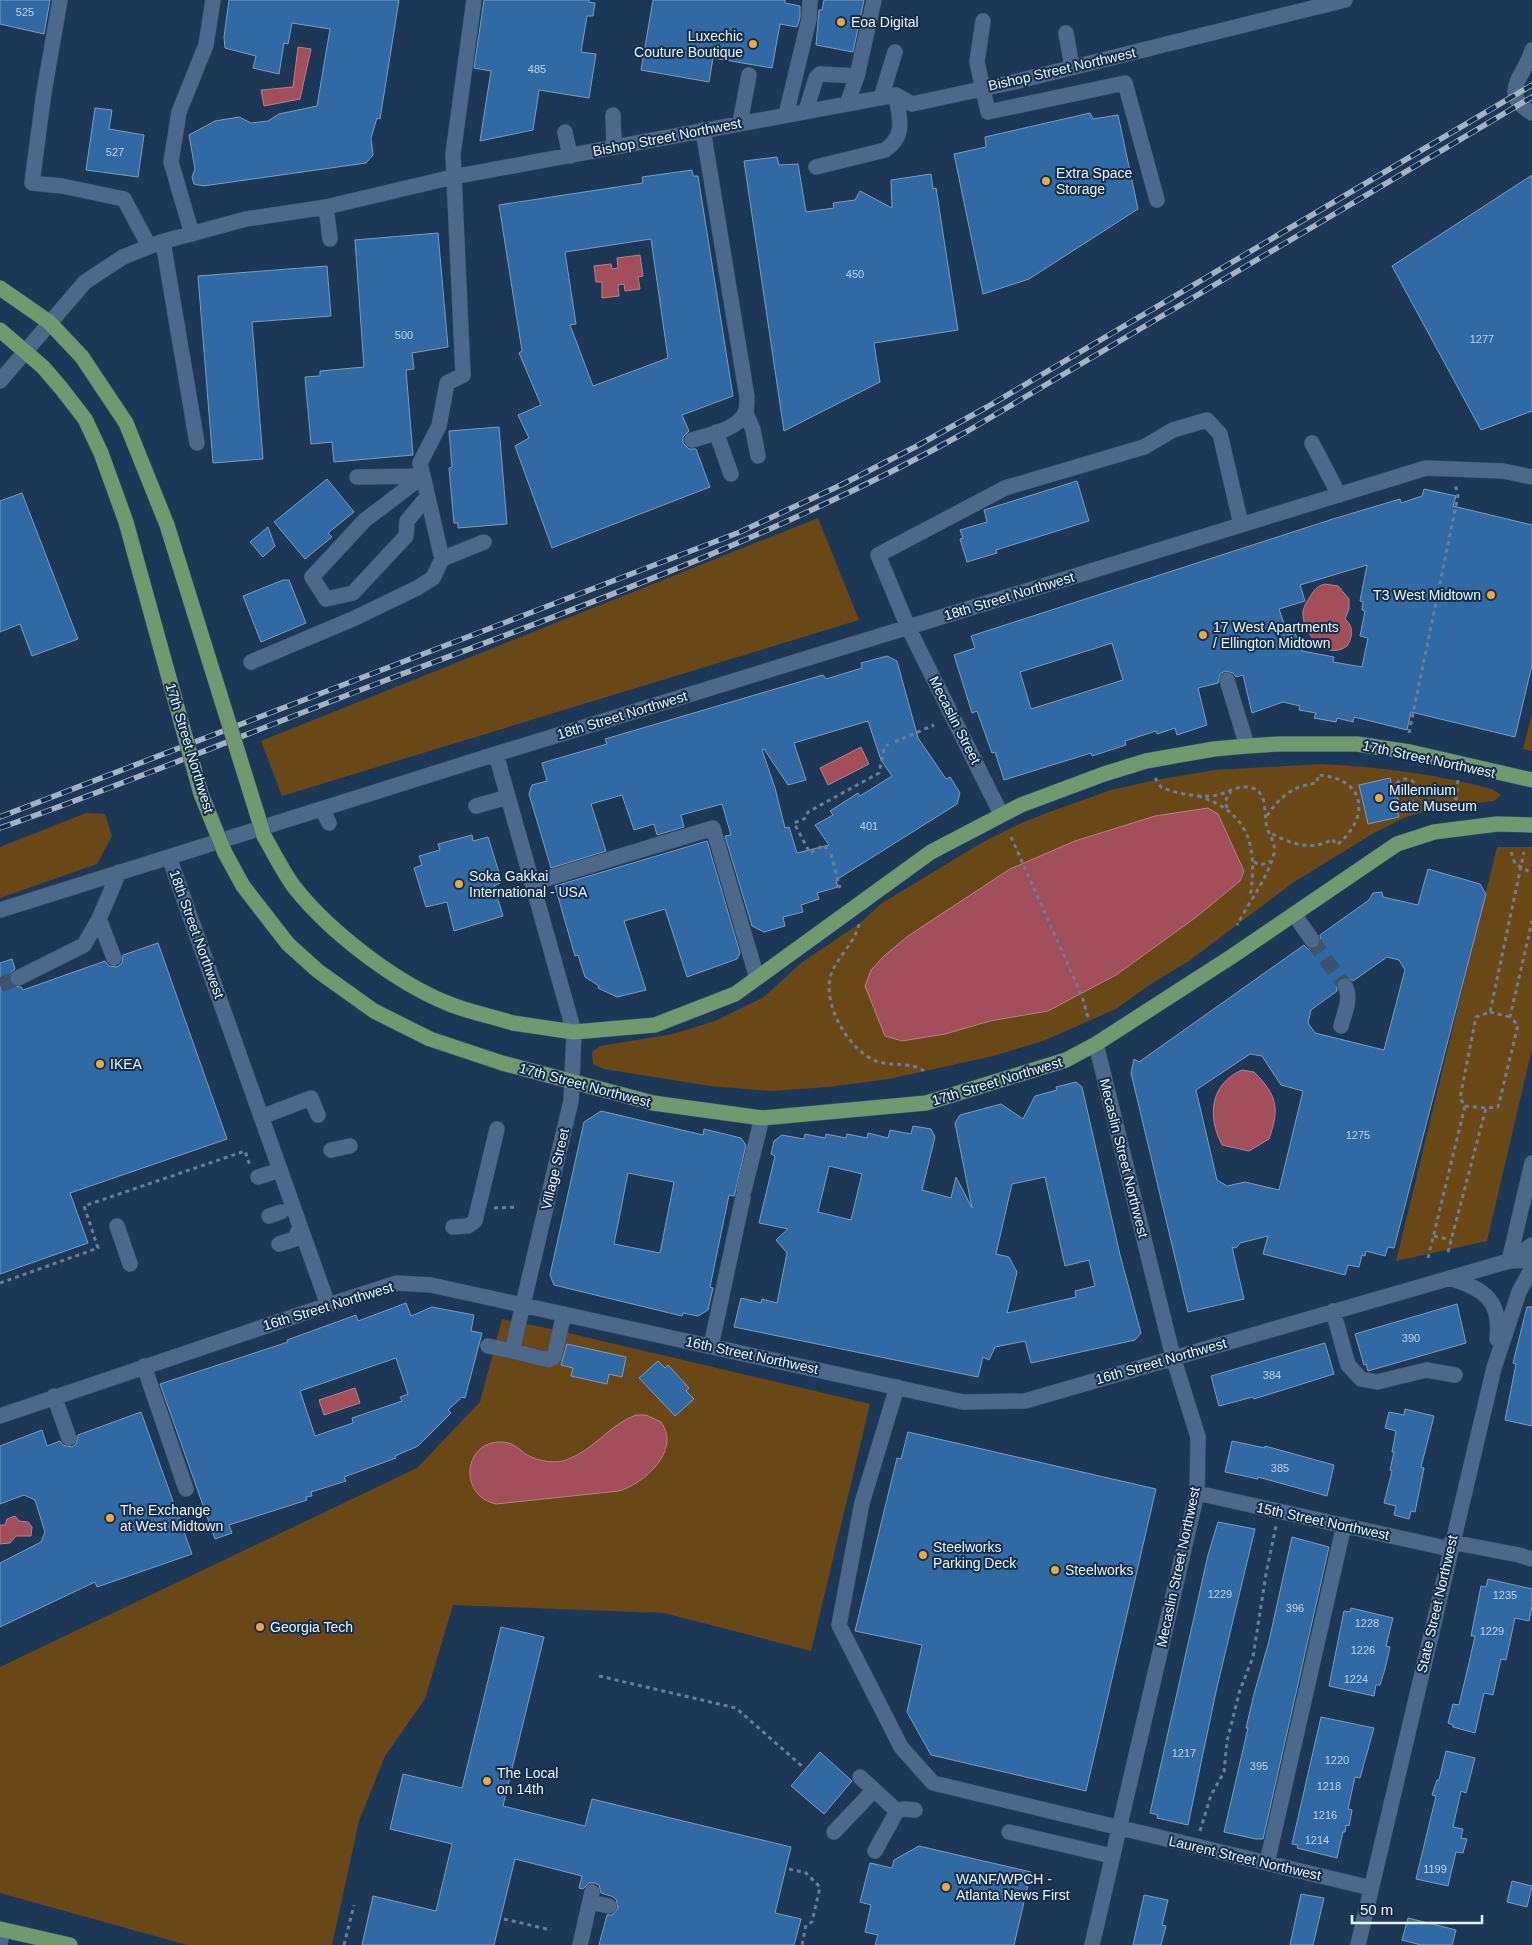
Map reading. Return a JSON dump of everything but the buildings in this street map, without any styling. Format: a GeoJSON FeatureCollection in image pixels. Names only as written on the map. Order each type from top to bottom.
{"type":"FeatureCollection","features":[{"type":"Feature","properties":{"kind":"main road","name":"17th Street Northwest"},"geometry":{"type":"LineString","coordinates":[[0,288],[49,322],[82,357],[126,423],[167,525],[264,836],[280,866],[296,889],[336,930],[397,978],[448,1004],[513,1023],[574,1032],[655,1024],[735,994],[931,852],[1001,814],[1104,774],[1146,761],[1214,749],[1247,746],[1356,744],[1410,752],[1532,780]]}},
{"type":"Feature","properties":{"kind":"main road","name":"17th Street Northwest"},"geometry":{"type":"LineString","coordinates":[[0,330],[43,367],[85,419],[101,453],[126,522],[201,794],[225,853],[243,886],[288,944],[318,971],[374,1011],[430,1039],[502,1063],[653,1103],[762,1118],[926,1103],[1066,1060],[1096,1044],[1397,844],[1434,832],[1497,824],[1532,825]]}},
{"type":"Feature","properties":{"kind":"main road"},"geometry":{"type":"LineString","coordinates":[[1,1934],[65,1944]]}},
{"type":"Feature","properties":{"kind":"street"},"geometry":{"type":"LineString","coordinates":[[60,0],[44,92],[32,183],[62,186],[124,199],[156,244],[197,443]]}},
{"type":"Feature","properties":{"kind":"street"},"geometry":{"type":"LineString","coordinates":[[192,234],[171,162],[179,112],[206,45],[213,0]]}},
{"type":"Feature","properties":{"kind":"street"},"geometry":{"type":"LineString","coordinates":[[251,662],[355,618],[417,588],[433,578],[442,559],[420,463],[438,426],[447,383],[463,375],[453,154],[474,0]]}},
{"type":"Feature","properties":{"kind":"street"},"geometry":{"type":"LineString","coordinates":[[786,115],[809,19],[810,0]]}},
{"type":"Feature","properties":{"kind":"street"},"geometry":{"type":"LineString","coordinates":[[847,104],[857,76],[874,0]]}},
{"type":"Feature","properties":{"kind":"street","name":"Bishop Street Northwest"},"geometry":{"type":"LineString","coordinates":[[0,381],[24,350],[85,282],[123,257],[156,244],[246,219],[326,207],[453,177],[570,156],[614,146],[888,96],[912,104],[1345,0]]}},
{"type":"Feature","properties":{"kind":"street"},"geometry":{"type":"LineString","coordinates":[[983,21],[977,62],[988,112],[1125,82],[1157,200]]}},
{"type":"Feature","properties":{"kind":"street"},"geometry":{"type":"LineString","coordinates":[[1066,33],[1072,67]]}},
{"type":"Feature","properties":{"kind":"street"},"geometry":{"type":"LineString","coordinates":[[816,167],[885,150],[894,144],[900,132],[888,96],[895,52]]}},
{"type":"Feature","properties":{"kind":"street"},"geometry":{"type":"LineString","coordinates":[[1531,52],[1518,77],[1515,90],[1518,101],[1532,113]]}},
{"type":"Feature","properties":{"kind":"street"},"geometry":{"type":"LineString","coordinates":[[806,111],[816,78],[820,74],[857,76]]}},
{"type":"Feature","properties":{"kind":"street"},"geometry":{"type":"LineString","coordinates":[[740,123],[750,75]]}},
{"type":"Feature","properties":{"kind":"street"},"geometry":{"type":"LineString","coordinates":[[613,115],[614,146]]}},
{"type":"Feature","properties":{"kind":"street"},"geometry":{"type":"LineString","coordinates":[[703,130],[744,371],[747,398],[746,413],[753,430],[758,456]]}},
{"type":"Feature","properties":{"kind":"street"},"geometry":{"type":"LineString","coordinates":[[565,132],[570,156]]}},
{"type":"Feature","properties":{"kind":"street"},"geometry":{"type":"LineString","coordinates":[[326,207],[330,238]]}},
{"type":"Feature","properties":{"kind":"street"},"geometry":{"type":"LineString","coordinates":[[692,440],[738,422],[746,413]]}},
{"type":"Feature","properties":{"kind":"street","name":"Mecaslin Street"},"geometry":{"type":"LineString","coordinates":[[1001,814],[908,627],[878,555],[1005,488],[1144,447],[1173,430],[1207,420],[1220,434],[1241,524]]}},
{"type":"Feature","properties":{"kind":"street"},"geometry":{"type":"LineString","coordinates":[[716,432],[731,474]]}},
{"type":"Feature","properties":{"kind":"street"},"geometry":{"type":"LineString","coordinates":[[1312,443],[1339,494]]}},
{"type":"Feature","properties":{"kind":"street","name":"18th Street Northwest"},"geometry":{"type":"LineString","coordinates":[[328,1304],[170,857],[496,754],[1426,468],[1503,470],[1532,477]]}},
{"type":"Feature","properties":{"kind":"street"},"geometry":{"type":"LineString","coordinates":[[357,477],[423,476]]}},
{"type":"Feature","properties":{"kind":"street"},"geometry":{"type":"LineString","coordinates":[[423,476],[365,520],[312,577],[326,600],[352,593],[406,536],[408,521],[427,497]]}},
{"type":"Feature","properties":{"kind":"street"},"geometry":{"type":"LineString","coordinates":[[442,559],[484,542]]}},
{"type":"Feature","properties":{"kind":"street"},"geometry":{"type":"LineString","coordinates":[[1227,680],[1247,746]]}},
{"type":"Feature","properties":{"kind":"street","name":"Village Street"},"geometry":{"type":"LineString","coordinates":[[496,754],[574,1032],[571,1101],[512,1350]]}},
{"type":"Feature","properties":{"kind":"street"},"geometry":{"type":"LineString","coordinates":[[476,806],[508,797]]}},
{"type":"Feature","properties":{"kind":"street"},"geometry":{"type":"LineString","coordinates":[[322,809],[329,823]]}},
{"type":"Feature","properties":{"kind":"street"},"geometry":{"type":"LineString","coordinates":[[532,883],[713,828],[757,978]]}},
{"type":"Feature","properties":{"kind":"street"},"geometry":{"type":"LineString","coordinates":[[0,910],[170,857]]}},
{"type":"Feature","properties":{"kind":"street"},"geometry":{"type":"LineString","coordinates":[[18,978],[84,945],[99,919],[119,872]]}},
{"type":"Feature","properties":{"kind":"street"},"geometry":{"type":"LineString","coordinates":[[1294,914],[1312,940]]}},
{"type":"Feature","properties":{"kind":"street"},"geometry":{"type":"LineString","coordinates":[[99,919],[114,958]]}},
{"type":"Feature","properties":{"kind":"street"},"geometry":{"type":"LineString","coordinates":[[1341,1026],[1348,1000],[1348,991],[1345,986]]}},
{"type":"Feature","properties":{"kind":"street","name":"Mecaslin Street Northwest"},"geometry":{"type":"LineString","coordinates":[[1092,1945],[1197,1493],[1198,1437],[1173,1357],[1096,1044]]}},
{"type":"Feature","properties":{"kind":"street"},"geometry":{"type":"LineString","coordinates":[[261,1117],[311,1098],[318,1115]]}},
{"type":"Feature","properties":{"kind":"street"},"geometry":{"type":"LineString","coordinates":[[711,1346],[762,1118]]}},
{"type":"Feature","properties":{"kind":"street"},"geometry":{"type":"LineString","coordinates":[[454,1227],[468,1226],[475,1221],[497,1129]]}},
{"type":"Feature","properties":{"kind":"street"},"geometry":{"type":"LineString","coordinates":[[331,1150],[350,1146]]}},
{"type":"Feature","properties":{"kind":"street"},"geometry":{"type":"LineString","coordinates":[[1509,1261],[1532,1163]]}},
{"type":"Feature","properties":{"kind":"street"},"geometry":{"type":"LineString","coordinates":[[255,1173],[280,1170]]}},
{"type":"Feature","properties":{"kind":"street"},"geometry":{"type":"LineString","coordinates":[[117,1226],[130,1264]]}},
{"type":"Feature","properties":{"kind":"street"},"geometry":{"type":"LineString","coordinates":[[279,1244],[295,1239],[300,1227]]}},
{"type":"Feature","properties":{"kind":"street","name":"16th Street Northwest"},"geometry":{"type":"LineString","coordinates":[[1509,1261],[1532,1245]]}},
{"type":"Feature","properties":{"kind":"street","name":"16th Street Northwest"},"geometry":{"type":"LineString","coordinates":[[0,1416],[328,1304],[397,1283],[431,1285],[963,1402],[1025,1400],[1509,1261],[1532,1260]]}},
{"type":"Feature","properties":{"kind":"street","name":"State Street Northwest"},"geometry":{"type":"LineString","coordinates":[[1358,1945],[1450,1546],[1494,1368],[1519,1292],[1532,1268]]}},
{"type":"Feature","properties":{"kind":"street"},"geometry":{"type":"LineString","coordinates":[[1449,1278],[1469,1284],[1485,1294],[1497,1311],[1499,1329],[1494,1368]]}},
{"type":"Feature","properties":{"kind":"street"},"geometry":{"type":"LineString","coordinates":[[1333,1311],[1348,1365],[1361,1379],[1377,1382],[1426,1370],[1456,1375]]}},
{"type":"Feature","properties":{"kind":"street"},"geometry":{"type":"LineString","coordinates":[[488,1346],[549,1360],[554,1357],[564,1314]]}},
{"type":"Feature","properties":{"kind":"street"},"geometry":{"type":"LineString","coordinates":[[144,1366],[186,1489]]}},
{"type":"Feature","properties":{"kind":"street","name":"Laurent Street Northwest"},"geometry":{"type":"LineString","coordinates":[[897,1387],[862,1503],[839,1625],[901,1747],[933,1783],[1371,1888]]}},
{"type":"Feature","properties":{"kind":"street"},"geometry":{"type":"LineString","coordinates":[[54,1396],[69,1438]]}},
{"type":"Feature","properties":{"kind":"street","name":"15th Street Northwest"},"geometry":{"type":"LineString","coordinates":[[1197,1493],[1450,1546],[1519,1555],[1532,1559]]}},
{"type":"Feature","properties":{"kind":"street"},"geometry":{"type":"LineString","coordinates":[[1267,1863],[1344,1525]]}},
{"type":"Feature","properties":{"kind":"street"},"geometry":{"type":"LineString","coordinates":[[860,1777],[897,1812]]}},
{"type":"Feature","properties":{"kind":"street"},"geometry":{"type":"LineString","coordinates":[[834,1832],[874,1790]]}},
{"type":"Feature","properties":{"kind":"street"},"geometry":{"type":"LineString","coordinates":[[875,1851],[897,1812],[904,1809],[915,1810]]}},
{"type":"Feature","properties":{"kind":"street"},"geometry":{"type":"LineString","coordinates":[[1010,1832],[1112,1856]]}},
{"type":"Feature","properties":{"kind":"street"},"geometry":{"type":"LineString","coordinates":[[580,1945],[591,1897],[609,1906]]}},
{"type":"Feature","properties":{"kind":"path"},"geometry":{"type":"LineString","coordinates":[[1410,733],[1458,496],[1454,478]]}},
{"type":"Feature","properties":{"kind":"path"},"geometry":{"type":"LineString","coordinates":[[895,742],[934,725]]}},
{"type":"Feature","properties":{"kind":"path"},"geometry":{"type":"LineString","coordinates":[[827,849],[824,845],[810,853],[794,823],[806,818],[808,812],[879,772],[884,750],[888,744]]}},
{"type":"Feature","properties":{"kind":"path"},"geometry":{"type":"LineString","coordinates":[[1266,816],[1285,794],[1296,788],[1317,784],[1318,775],[1332,777],[1347,785],[1355,792],[1361,802],[1360,815],[1355,825],[1347,837],[1336,845],[1332,839],[1326,843],[1314,845],[1287,842],[1269,832]]}},
{"type":"Feature","properties":{"kind":"path"},"geometry":{"type":"LineString","coordinates":[[1155,778],[1161,787],[1169,791],[1195,795],[1217,795],[1245,786],[1257,791],[1265,803],[1269,832],[1274,845],[1272,860],[1238,926]]}},
{"type":"Feature","properties":{"kind":"path"},"geometry":{"type":"LineString","coordinates":[[1455,808],[1458,779]]}},
{"type":"Feature","properties":{"kind":"path"},"geometry":{"type":"LineString","coordinates":[[1405,780],[1416,784],[1418,790],[1413,801],[1408,803],[1402,802],[1394,794],[1395,787],[1405,780]]}},
{"type":"Feature","properties":{"kind":"path"},"geometry":{"type":"LineString","coordinates":[[1418,790],[1456,793]]}},
{"type":"Feature","properties":{"kind":"path"},"geometry":{"type":"LineString","coordinates":[[1228,811],[1225,802],[1231,791]]}},
{"type":"Feature","properties":{"kind":"path"},"geometry":{"type":"LineString","coordinates":[[1195,795],[1217,802],[1246,830],[1254,875],[1250,900]]}},
{"type":"Feature","properties":{"kind":"path"},"geometry":{"type":"LineString","coordinates":[[1011,837],[1082,996],[1088,1017]]}},
{"type":"Feature","properties":{"kind":"path"},"geometry":{"type":"LineString","coordinates":[[1511,852],[1512,862],[1532,873]]}},
{"type":"Feature","properties":{"kind":"path"},"geometry":{"type":"LineString","coordinates":[[1490,1012],[1524,852]]}},
{"type":"Feature","properties":{"kind":"path"},"geometry":{"type":"LineString","coordinates":[[831,854],[840,888]]}},
{"type":"Feature","properties":{"kind":"path"},"geometry":{"type":"LineString","coordinates":[[1253,861],[1261,865],[1267,864],[1272,860]]}},
{"type":"Feature","properties":{"kind":"path"},"geometry":{"type":"LineString","coordinates":[[1510,1017],[1532,921]]}},
{"type":"Feature","properties":{"kind":"path"},"geometry":{"type":"LineString","coordinates":[[859,924],[830,978],[830,990],[836,1013],[850,1040],[868,1057],[890,1064],[920,1066],[927,1073]]}},
{"type":"Feature","properties":{"kind":"path"},"geometry":{"type":"LineString","coordinates":[[1428,1258],[1465,1106],[1460,1098],[1476,1017],[1490,1012],[1510,1017],[1518,1025],[1498,1107],[1465,1106]]}},
{"type":"Feature","properties":{"kind":"path"},"geometry":{"type":"LineString","coordinates":[[1448,1252],[1486,1108]]}},
{"type":"Feature","properties":{"kind":"path"},"geometry":{"type":"LineString","coordinates":[[0,1283],[98,1248],[84,1206],[245,1151],[255,1173]]}},
{"type":"Feature","properties":{"kind":"path"},"geometry":{"type":"LineString","coordinates":[[493,1209],[518,1208]]}},
{"type":"Feature","properties":{"kind":"path"},"geometry":{"type":"LineString","coordinates":[[1434,1236],[1452,1240]]}},
{"type":"Feature","properties":{"kind":"path"},"geometry":{"type":"LineString","coordinates":[[1196,1846],[1211,1795],[1224,1772],[1227,1741],[1233,1716],[1240,1690],[1253,1658],[1266,1574],[1279,1511]]}},
{"type":"Feature","properties":{"kind":"path"},"geometry":{"type":"LineString","coordinates":[[599,1676],[736,1708],[803,1767]]}},
{"type":"Feature","properties":{"kind":"path"},"geometry":{"type":"LineString","coordinates":[[789,1869],[806,1873],[820,1887],[812,1922],[806,1925],[802,1945]]}},
{"type":"Feature","properties":{"kind":"path"},"geometry":{"type":"LineString","coordinates":[[344,1945],[354,1905]]}},
{"type":"Feature","properties":{"kind":"path"},"geometry":{"type":"LineString","coordinates":[[504,1919],[551,1930]]}},
{"type":"Feature","properties":{"kind":"shaded area"},"geometry":{"type":"Polygon","coordinates":[[[298,47],[311,49],[300,99],[264,106],[261,90],[293,87],[298,47]]]}},
{"type":"Feature","properties":{"kind":"shaded area"},"geometry":{"type":"Polygon","coordinates":[[[640,255],[643,276],[638,277],[640,289],[625,291],[624,284],[618,285],[619,296],[602,298],[602,282],[596,282],[594,266],[611,264],[612,269],[618,268],[617,258],[640,255]]]}},
{"type":"Feature","properties":{"kind":"shaded area"},"geometry":{"type":"Polygon","coordinates":[[[818,518],[859,620],[282,796],[261,741],[818,518]]]}},
{"type":"Feature","properties":{"kind":"shaded area"},"geometry":{"type":"Polygon","coordinates":[[[1325,584],[1338,586],[1349,599],[1349,609],[1345,619],[1350,625],[1351,635],[1347,646],[1339,650],[1331,650],[1316,642],[1306,628],[1303,619],[1304,607],[1313,592],[1325,584]]]}},
{"type":"Feature","properties":{"kind":"shaded area"},"geometry":{"type":"Polygon","coordinates":[[[1532,714],[1532,751],[1523,749],[1532,714]]]}},
{"type":"Feature","properties":{"kind":"shaded area"},"geometry":{"type":"Polygon","coordinates":[[[861,747],[869,764],[828,785],[820,768],[861,747]]]}},
{"type":"Feature","properties":{"kind":"shaded area"},"geometry":{"type":"Polygon","coordinates":[[[1321,764],[1386,769],[1429,775],[1492,789],[1501,795],[1494,801],[1442,807],[1406,817],[1374,833],[1294,882],[1189,961],[1148,986],[1116,1009],[1043,1041],[993,1056],[889,1079],[828,1087],[770,1091],[710,1086],[604,1069],[593,1064],[592,1052],[600,1046],[673,1034],[715,1021],[764,997],[801,963],[859,924],[882,903],[983,842],[1021,823],[1111,790],[1156,780],[1215,770],[1321,764]]]}},
{"type":"Feature","properties":{"kind":"shaded area"},"geometry":{"type":"Polygon","coordinates":[[[1208,808],[1218,814],[1244,871],[1240,881],[1195,918],[1116,975],[1048,1011],[990,1021],[945,1034],[902,1041],[885,1036],[865,986],[871,970],[884,956],[908,936],[1010,869],[1075,841],[1155,816],[1208,808]]]}},
{"type":"Feature","properties":{"kind":"shaded area"},"geometry":{"type":"Polygon","coordinates":[[[86,813],[105,814],[112,836],[97,864],[0,898],[0,847],[86,813]]]}},
{"type":"Feature","properties":{"kind":"shaded area"},"geometry":{"type":"Polygon","coordinates":[[[1497,847],[1532,847],[1532,1049],[1487,1241],[1396,1261],[1497,847]]]}},
{"type":"Feature","properties":{"kind":"shaded area"},"geometry":{"type":"Polygon","coordinates":[[[1242,1070],[1254,1072],[1262,1080],[1272,1095],[1275,1110],[1275,1119],[1269,1139],[1249,1151],[1222,1145],[1214,1123],[1213,1112],[1214,1102],[1223,1084],[1231,1076],[1242,1070]]]}},
{"type":"Feature","properties":{"kind":"shaded area","name":"Georgia Tech"},"geometry":{"type":"Polygon","coordinates":[[[502,1319],[870,1404],[811,1651],[664,1613],[453,1605],[425,1699],[385,1756],[359,1821],[332,1945],[187,1945],[0,1893],[0,1667],[417,1468],[480,1402],[502,1319]]]}},
{"type":"Feature","properties":{"kind":"shaded area"},"geometry":{"type":"Polygon","coordinates":[[[355,1388],[360,1403],[324,1415],[319,1400],[355,1388]]]}},
{"type":"Feature","properties":{"kind":"shaded area"},"geometry":{"type":"Polygon","coordinates":[[[636,1415],[646,1415],[661,1422],[666,1433],[667,1444],[657,1465],[648,1474],[629,1487],[619,1491],[496,1504],[484,1499],[475,1490],[471,1480],[470,1469],[473,1458],[489,1444],[506,1442],[537,1459],[552,1462],[562,1461],[576,1456],[618,1425],[636,1415]]]}},
{"type":"Feature","properties":{"kind":"shaded area"},"geometry":{"type":"Polygon","coordinates":[[[15,1516],[19,1521],[28,1522],[32,1527],[31,1536],[16,1536],[10,1543],[0,1544],[0,1525],[5,1525],[7,1519],[15,1516]]]}},
{"type":"Feature","properties":{"kind":"tunnel"},"geometry":{"type":"LineString","coordinates":[[1312,940],[1345,986]]}},
{"type":"Feature","properties":{"kind":"tunnel"},"geometry":{"type":"LineString","coordinates":[[0,985],[18,978]]}},
{"type":"Feature","properties":{"kind":"railway"},"geometry":{"type":"LineString","coordinates":[[0,817],[740,532],[843,484],[987,407],[1532,85]]}},
{"type":"Feature","properties":{"kind":"railway"},"geometry":{"type":"LineString","coordinates":[[0,828],[615,593],[758,534],[828,502],[966,432],[1532,97]]}},
{"type":"Feature","properties":{"kind":"place","name":"Eoa Digital"},"geometry":{"type":"Point","coordinates":[841,22]}},
{"type":"Feature","properties":{"kind":"place","name":"Luxechic Couture Boutique"},"geometry":{"type":"Point","coordinates":[753,44]}},
{"type":"Feature","properties":{"kind":"place","name":"Extra Space Storage"},"geometry":{"type":"Point","coordinates":[1046,181]}},
{"type":"Feature","properties":{"kind":"place","name":"T3 West Midtown"},"geometry":{"type":"Point","coordinates":[1491,595]}},
{"type":"Feature","properties":{"kind":"place","name":"17 West Apartments / Ellington Midtown"},"geometry":{"type":"Point","coordinates":[1203,635]}},
{"type":"Feature","properties":{"kind":"place","name":"Millennium Gate Museum"},"geometry":{"type":"Point","coordinates":[1379,798]}},
{"type":"Feature","properties":{"kind":"place","name":"Soka Gakkai International - USA"},"geometry":{"type":"Point","coordinates":[459,884]}},
{"type":"Feature","properties":{"kind":"place","name":"IKEA"},"geometry":{"type":"Point","coordinates":[100,1064]}},
{"type":"Feature","properties":{"kind":"place","name":"The Exchange at West Midtown"},"geometry":{"type":"Point","coordinates":[110,1518]}},
{"type":"Feature","properties":{"kind":"place","name":"Steelworks Parking Deck"},"geometry":{"type":"Point","coordinates":[923,1555]}},
{"type":"Feature","properties":{"kind":"place","name":"Steelworks"},"geometry":{"type":"Point","coordinates":[1055,1570]}},
{"type":"Feature","properties":{"kind":"place","name":"Georgia Tech"},"geometry":{"type":"Point","coordinates":[260,1627]}},
{"type":"Feature","properties":{"kind":"place","name":"The Local on 14th"},"geometry":{"type":"Point","coordinates":[487,1781]}},
{"type":"Feature","properties":{"kind":"place","name":"WANF/WPCH - Atlanta News First"},"geometry":{"type":"Point","coordinates":[946,1887]}}]}
